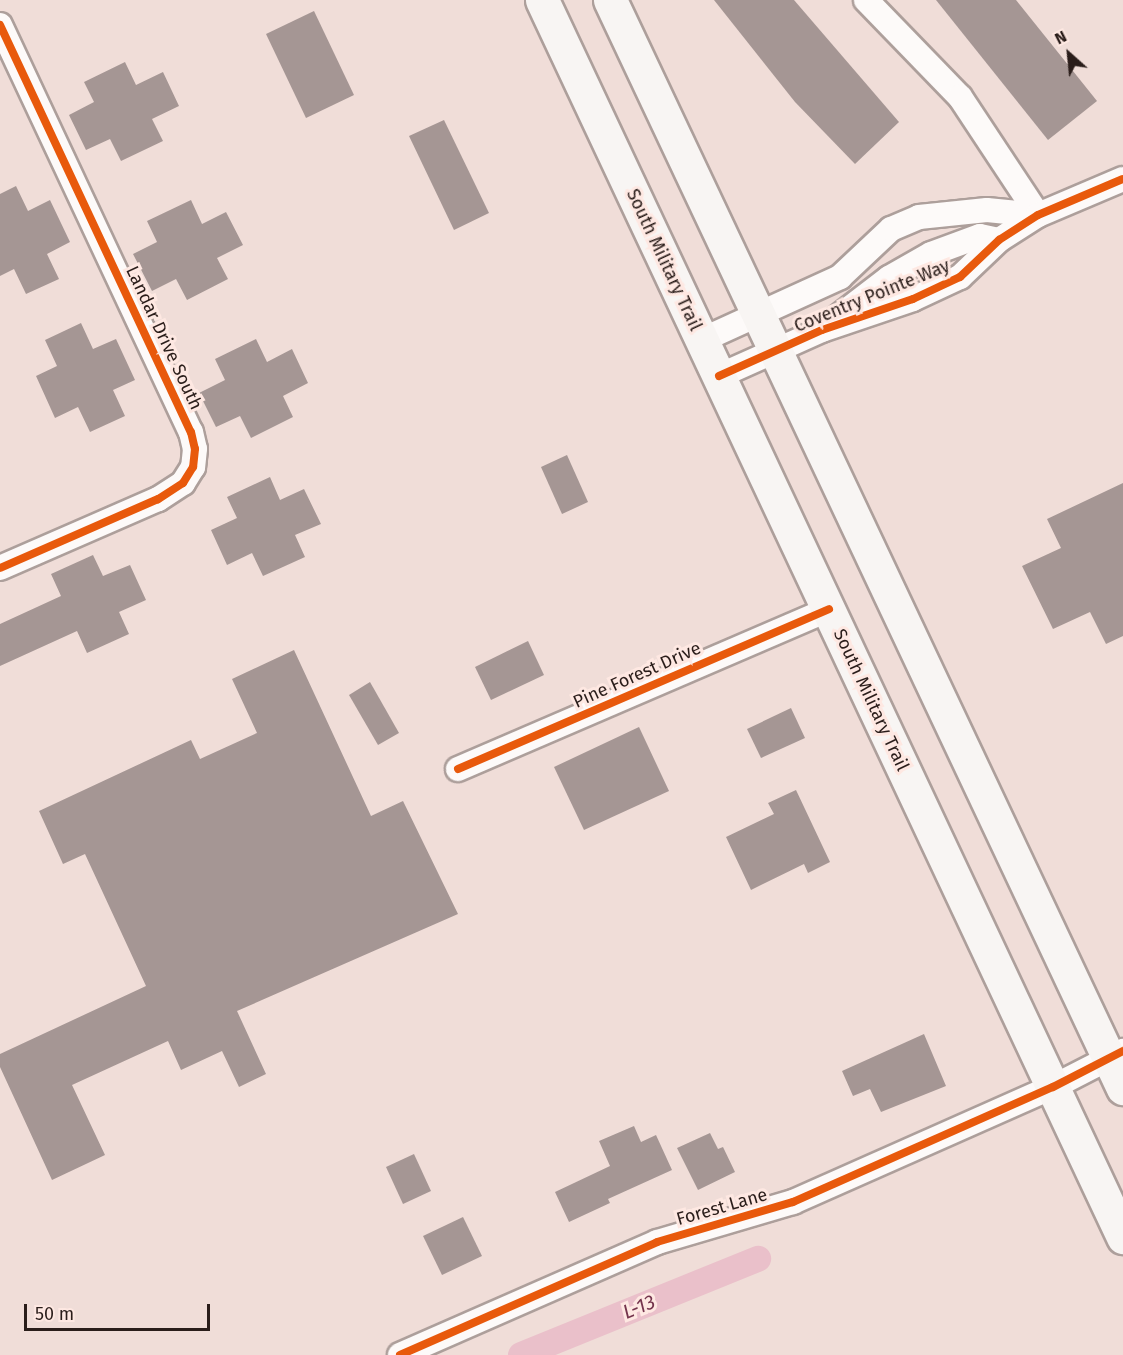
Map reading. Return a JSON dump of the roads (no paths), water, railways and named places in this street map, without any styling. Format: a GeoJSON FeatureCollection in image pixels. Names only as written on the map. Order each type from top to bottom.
{"type":"FeatureCollection","features":[{"type":"Feature","properties":{"kind":"main road","name":"South Military Trail"},"geometry":{"type":"LineString","coordinates":[[542,0],[1123,1237]]}},
{"type":"Feature","properties":{"kind":"main road"},"geometry":{"type":"LineString","coordinates":[[610,0],[776,352],[1116,1054],[1123,1088]]}},
{"type":"Feature","properties":{"kind":"street"},"geometry":{"type":"LineString","coordinates":[[866,0],[960,97],[1038,215]]}},
{"type":"Feature","properties":{"kind":"street","name":"Landar Drive South"},"geometry":{"type":"LineString","coordinates":[[0,25],[191,432],[195,449],[193,467],[183,483],[158,499],[0,568]]}},
{"type":"Feature","properties":{"kind":"street","name":"Coventry Pointe Way"},"geometry":{"type":"LineString","coordinates":[[719,376],[822,330],[913,299],[960,277],[999,240],[1038,215],[1123,179]]}},
{"type":"Feature","properties":{"kind":"street","name":"Coventry Pointe Way"},"geometry":{"type":"LineString","coordinates":[[702,340],[759,316],[840,277],[891,229],[919,217],[987,210],[1038,215]]}},
{"type":"Feature","properties":{"kind":"street"},"geometry":{"type":"LineString","coordinates":[[957,213],[957,245]]}},
{"type":"Feature","properties":{"kind":"street","name":"Coventry Pointe Way"},"geometry":{"type":"LineString","coordinates":[[822,330],[889,278],[932,254],[980,236],[999,240]]}},
{"type":"Feature","properties":{"kind":"street","name":"Pine Forest Drive"},"geometry":{"type":"LineString","coordinates":[[458,769],[829,609]]}},
{"type":"Feature","properties":{"kind":"street","name":"Forest Lane"},"geometry":{"type":"LineString","coordinates":[[400,1355],[657,1242],[793,1202],[1053,1087],[1116,1054]]}},
{"type":"Feature","properties":{"kind":"waterway","name":"L-13"},"geometry":{"type":"LineString","coordinates":[[521,1355],[758,1259]]}}]}
